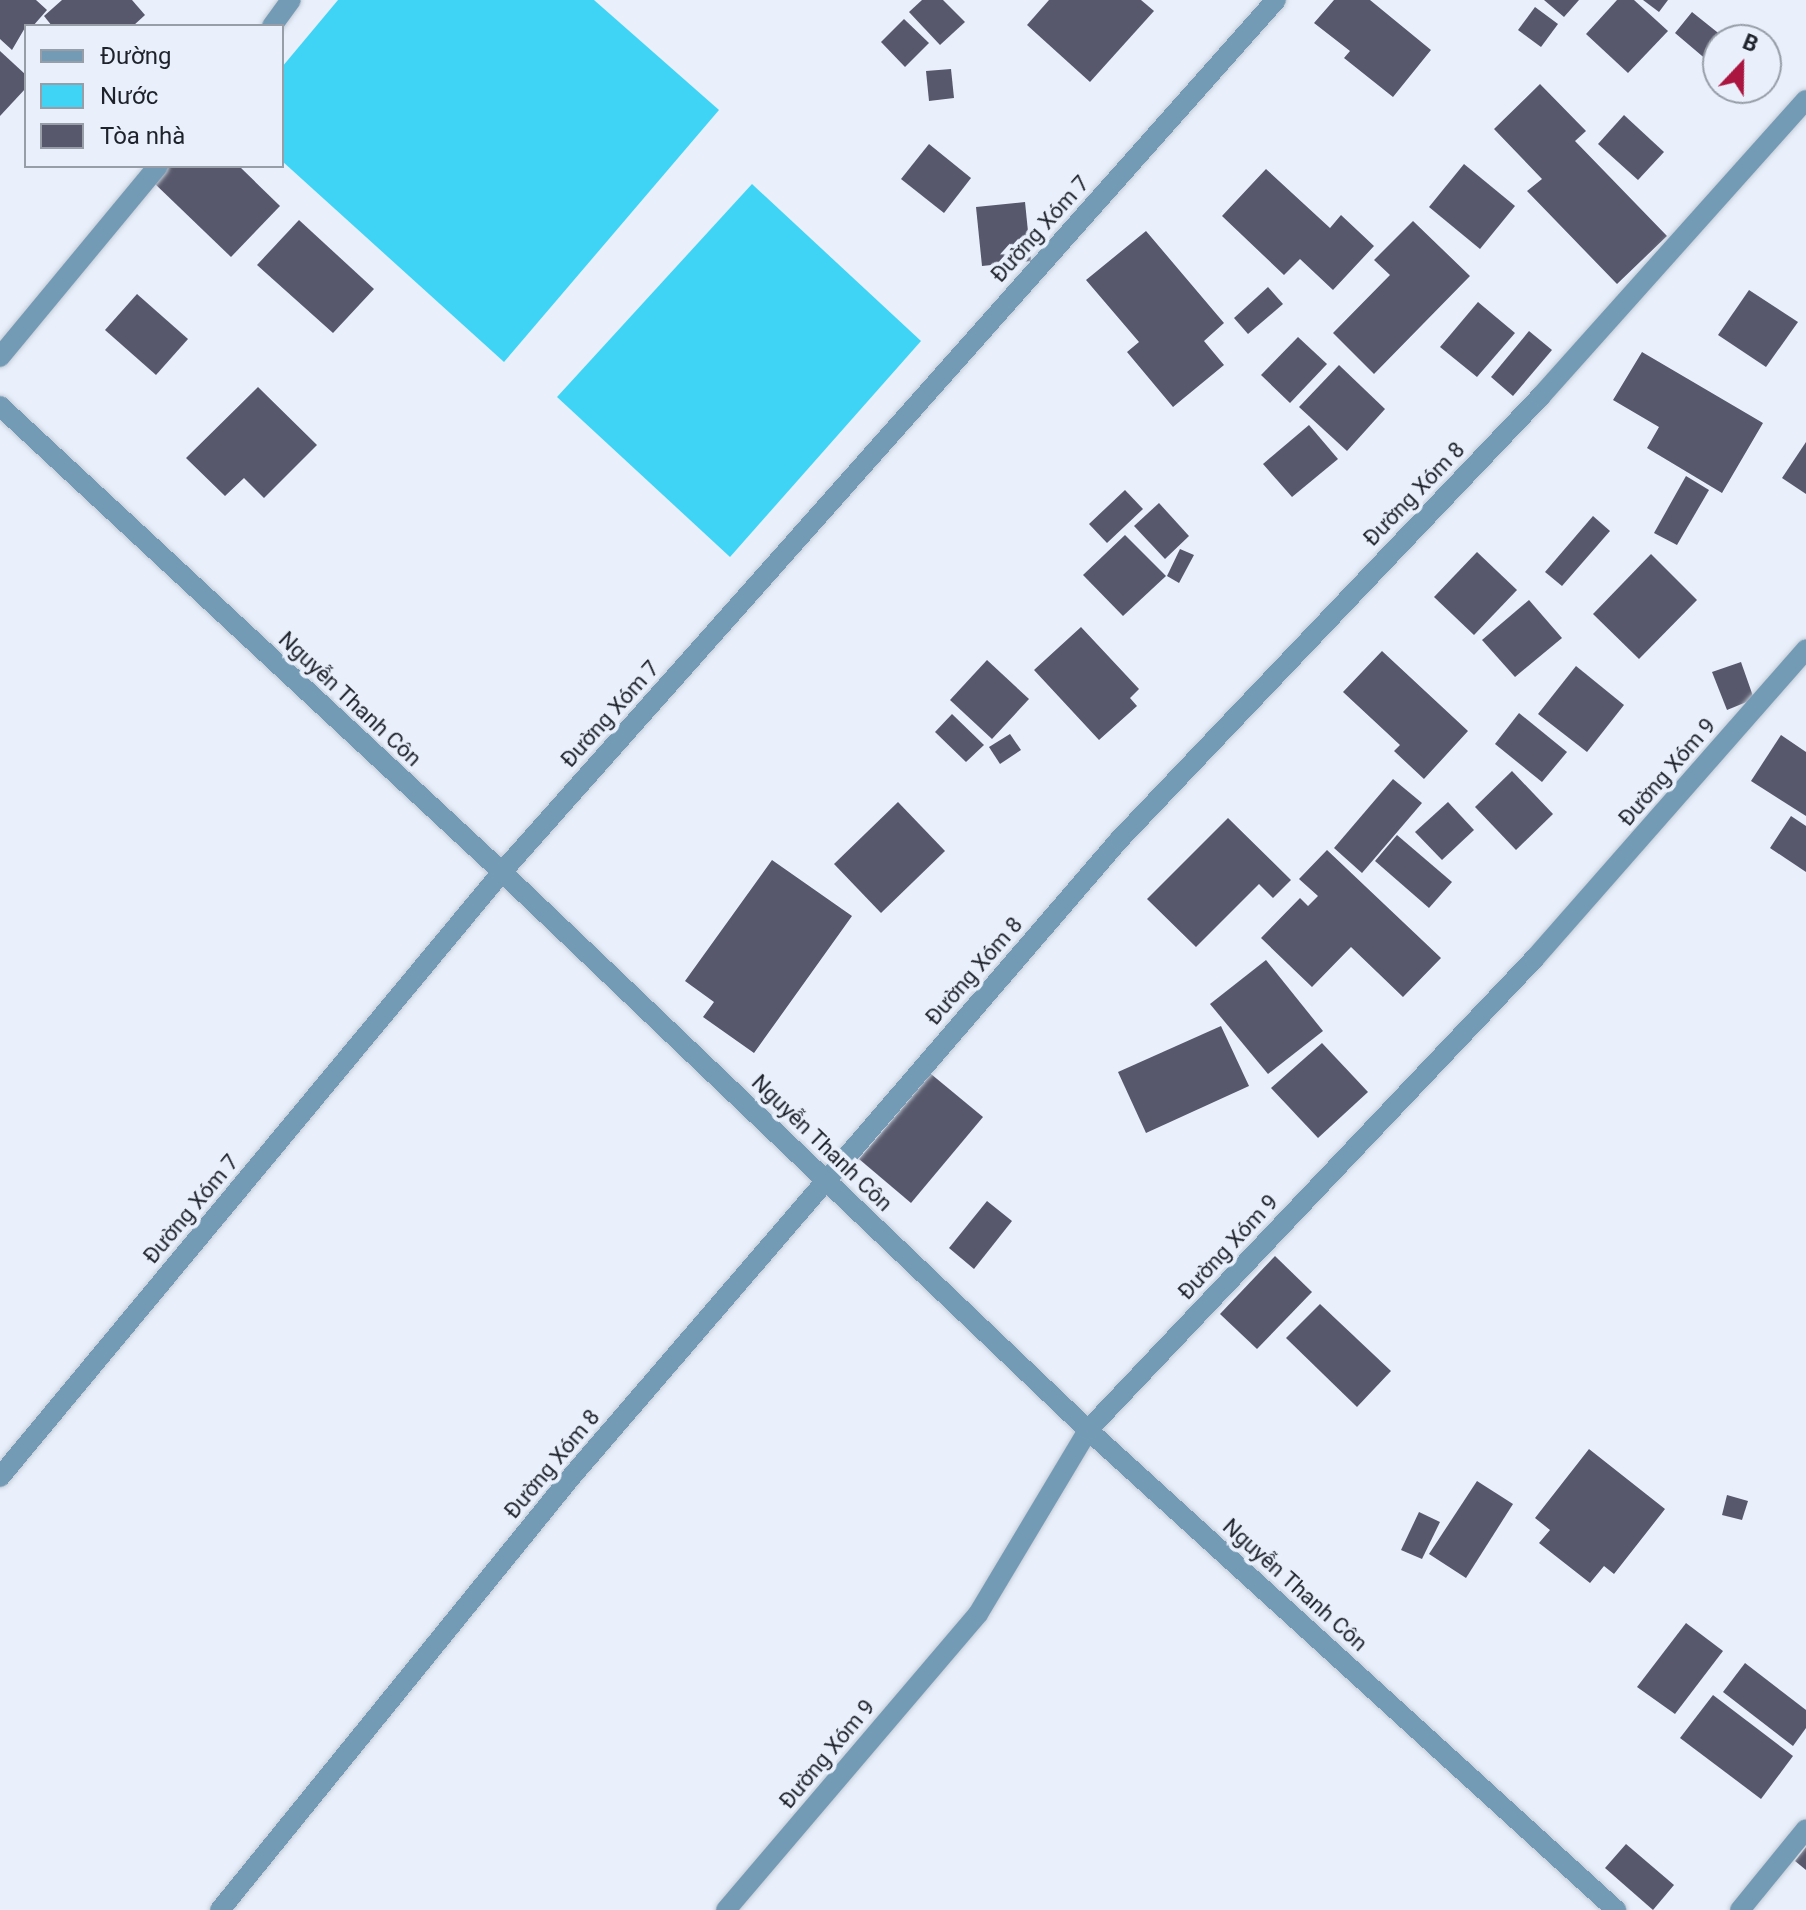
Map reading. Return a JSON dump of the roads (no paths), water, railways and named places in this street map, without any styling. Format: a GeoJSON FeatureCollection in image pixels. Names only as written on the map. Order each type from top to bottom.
{"type":"FeatureCollection","features":[{"type":"Feature","properties":{"kind":"street"},"geometry":{"type":"LineString","coordinates":[[273,24],[291,0]]}},
{"type":"Feature","properties":{"kind":"street","name":"Đường Xóm 7"},"geometry":{"type":"LineString","coordinates":[[0,1477],[502,872],[1276,0]]}},
{"type":"Feature","properties":{"kind":"street","name":"Đường Xóm 8"},"geometry":{"type":"LineString","coordinates":[[220,1910],[572,1476],[824,1179],[1120,839],[1541,396],[1806,100]]}},
{"type":"Feature","properties":{"kind":"street"},"geometry":{"type":"LineString","coordinates":[[0,357],[156,168]]}},
{"type":"Feature","properties":{"kind":"street","name":"Nguyễn Thanh Côn"},"geometry":{"type":"LineString","coordinates":[[0,406],[502,872],[1088,1430],[1616,1910]]}},
{"type":"Feature","properties":{"kind":"street","name":"Đường Xóm 9"},"geometry":{"type":"LineString","coordinates":[[726,1910],[978,1614],[1088,1430],[1535,958],[1806,649]]}},
{"type":"Feature","properties":{"kind":"street"},"geometry":{"type":"LineString","coordinates":[[1740,1910],[1806,1829]]}},
{"type":"Feature","properties":{"kind":"water"},"geometry":{"type":"Polygon","coordinates":[[[338,0],[594,0],[719,110],[504,362],[284,163],[284,65],[338,0]]]}},
{"type":"Feature","properties":{"kind":"water"},"geometry":{"type":"Polygon","coordinates":[[[752,184],[921,341],[730,557],[557,397],[752,184]]]}}]}
